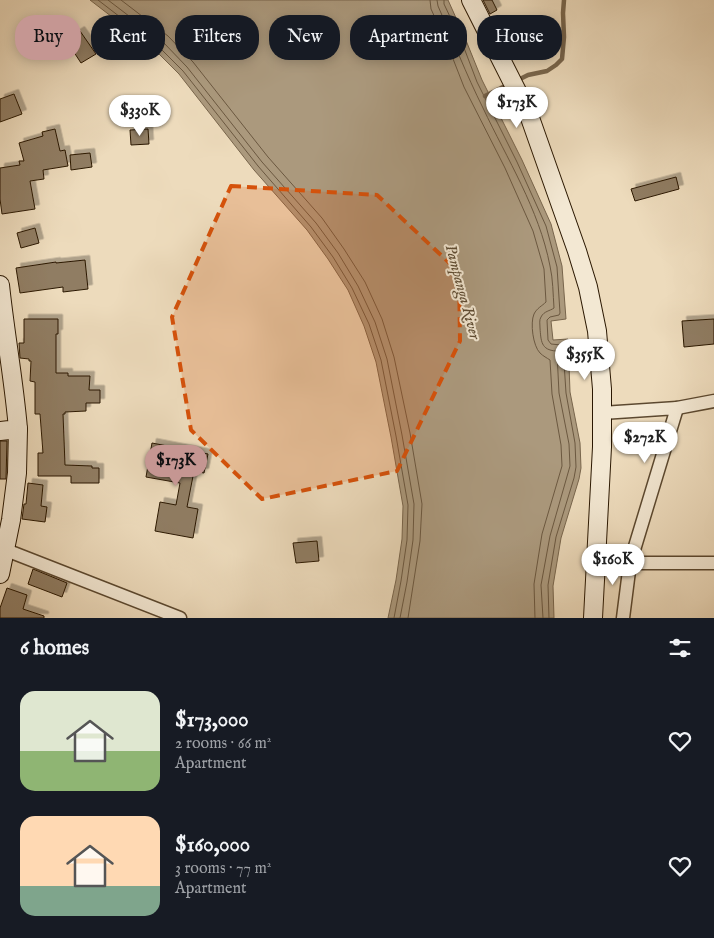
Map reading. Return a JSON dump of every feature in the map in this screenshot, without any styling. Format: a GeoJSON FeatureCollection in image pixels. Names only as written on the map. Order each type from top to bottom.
{"type":"FeatureCollection","features":[{"type":"Feature","properties":{"kind":"main road"},"geometry":{"type":"LineString","coordinates":[[471,0],[530,115],[588,287],[597,331],[602,389],[602,447],[593,618]]}},
{"type":"Feature","properties":{"kind":"main road"},"geometry":{"type":"LineString","coordinates":[[0,285],[15,390],[18,429],[17,473],[6,550],[0,574]]}},
{"type":"Feature","properties":{"kind":"main road"},"geometry":{"type":"LineString","coordinates":[[0,431],[18,429]]}},
{"type":"Feature","properties":{"kind":"street"},"geometry":{"type":"LineString","coordinates":[[602,413],[676,408],[714,401]]}},
{"type":"Feature","properties":{"kind":"street"},"geometry":{"type":"LineString","coordinates":[[623,618],[630,562],[676,408]]}},
{"type":"Feature","properties":{"kind":"street"},"geometry":{"type":"LineString","coordinates":[[6,550],[180,618]]}},
{"type":"Feature","properties":{"kind":"street"},"geometry":{"type":"LineString","coordinates":[[596,560],[714,563]]}},
{"type":"Feature","properties":{"kind":"highlighted area"},"geometry":{"type":"Polygon","coordinates":[[[231,186],[377,195],[459,272],[460,341],[397,471],[262,499],[191,430],[172,317],[231,186]]]}},
{"type":"Feature","properties":{"kind":"water","name":"Pampanga River"},"geometry":{"type":"Polygon","coordinates":[[[90,0],[448,0],[455,15],[350,15],[350,60],[467,60],[467,43],[482,80],[522,160],[551,224],[562,266],[566,319],[551,321],[553,340],[568,339],[570,392],[580,443],[581,468],[561,538],[553,586],[554,618],[388,618],[402,539],[403,506],[376,362],[364,326],[348,290],[307,230],[254,170],[179,74],[165,60],[165,15],[110,15],[90,0]]]}},
{"type":"Feature","properties":{"kind":"building"},"geometry":{"type":"Polygon","coordinates":[[[483,0],[492,0],[497,10],[490,14],[483,0]]]}},
{"type":"Feature","properties":{"kind":"building"},"geometry":{"type":"Polygon","coordinates":[[[81,32],[91,47],[91,57],[81,63],[79,60],[81,60],[81,32]]]}},
{"type":"Feature","properties":{"kind":"building"},"geometry":{"type":"Polygon","coordinates":[[[14,94],[22,114],[0,122],[0,99],[14,94]]]}},
{"type":"Feature","properties":{"kind":"building"},"geometry":{"type":"Polygon","coordinates":[[[55,129],[60,151],[65,150],[68,166],[43,170],[44,179],[30,181],[35,209],[2,214],[0,168],[20,165],[19,161],[24,161],[19,143],[43,136],[42,132],[55,129]]]}},
{"type":"Feature","properties":{"kind":"building"},"geometry":{"type":"Polygon","coordinates":[[[148,129],[149,144],[131,145],[130,130],[148,129]]]}},
{"type":"Feature","properties":{"kind":"building"},"geometry":{"type":"Polygon","coordinates":[[[90,153],[92,167],[71,170],[70,155],[90,153]]]}},
{"type":"Feature","properties":{"kind":"building"},"geometry":{"type":"Polygon","coordinates":[[[676,177],[679,189],[635,201],[631,189],[676,177]]]}},
{"type":"Feature","properties":{"kind":"building"},"geometry":{"type":"Polygon","coordinates":[[[35,228],[39,243],[21,248],[17,233],[35,228]]]}},
{"type":"Feature","properties":{"kind":"building"},"geometry":{"type":"Polygon","coordinates":[[[85,260],[88,289],[63,292],[63,287],[20,293],[16,268],[85,260]]]}},
{"type":"Feature","properties":{"kind":"building"},"geometry":{"type":"Polygon","coordinates":[[[24,319],[58,319],[56,373],[68,373],[68,376],[90,376],[89,390],[100,390],[100,403],[86,403],[86,411],[65,412],[63,414],[65,465],[99,468],[99,483],[71,483],[71,476],[38,476],[38,453],[43,453],[40,414],[35,414],[35,382],[30,381],[31,361],[20,358],[19,343],[24,343],[24,319]]]}},
{"type":"Feature","properties":{"kind":"building"},"geometry":{"type":"Polygon","coordinates":[[[714,319],[714,344],[684,347],[682,321],[714,319]]]}},
{"type":"Feature","properties":{"kind":"building"},"geometry":{"type":"Polygon","coordinates":[[[0,441],[7,441],[6,479],[0,479],[0,441]]]}},
{"type":"Feature","properties":{"kind":"building"},"geometry":{"type":"Polygon","coordinates":[[[152,443],[208,454],[204,473],[194,471],[187,507],[198,509],[193,538],[155,531],[160,502],[176,505],[180,483],[146,477],[152,443]]]}},
{"type":"Feature","properties":{"kind":"building"},"geometry":{"type":"Polygon","coordinates":[[[28,483],[43,485],[41,506],[47,507],[45,522],[22,519],[28,483]]]}},
{"type":"Feature","properties":{"kind":"building"},"geometry":{"type":"Polygon","coordinates":[[[317,541],[319,561],[296,563],[293,543],[317,541]]]}},
{"type":"Feature","properties":{"kind":"building"},"geometry":{"type":"Polygon","coordinates":[[[33,569],[67,583],[62,597],[28,584],[33,569]]]}},
{"type":"Feature","properties":{"kind":"building"},"geometry":{"type":"Polygon","coordinates":[[[7,588],[27,595],[23,609],[44,616],[44,618],[0,618],[0,608],[7,588]]]}},
{"type":"Feature","properties":{"kind":"waterway"},"geometry":{"type":"LineString","coordinates":[[516,81],[528,75],[547,71],[562,59],[564,0]]}},
{"type":"Feature","properties":{"kind":"waterway"},"geometry":{"type":"LineString","coordinates":[[485,96],[509,84]]}}]}
